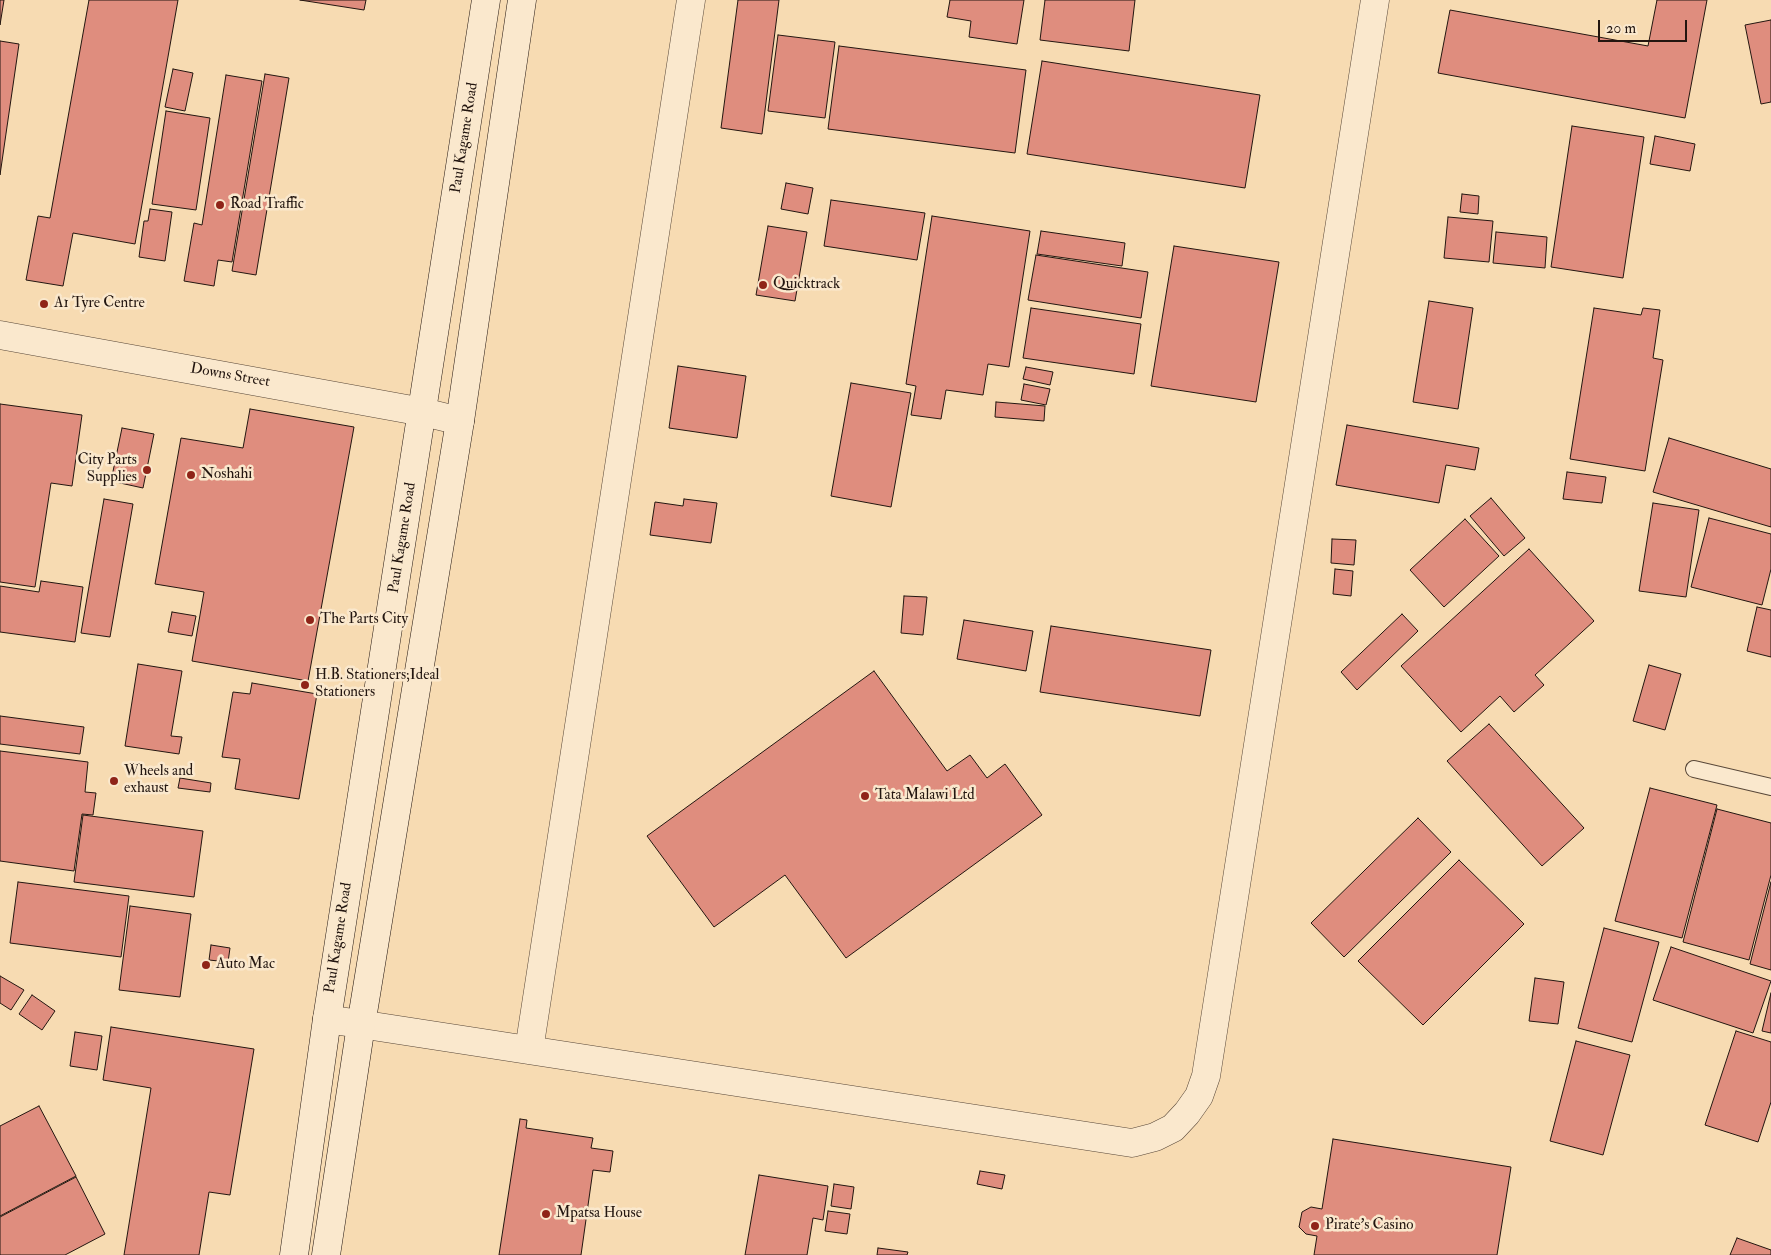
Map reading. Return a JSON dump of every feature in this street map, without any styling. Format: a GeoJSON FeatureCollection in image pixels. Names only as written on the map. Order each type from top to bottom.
{"type":"FeatureCollection","features":[{"type":"Feature","properties":{"kind":"street","name":"Paul Kagame Road"},"geometry":{"type":"LineString","coordinates":[[294,1255],[327,1019],[486,0]]}},
{"type":"Feature","properties":{"kind":"street"},"geometry":{"type":"LineString","coordinates":[[326,1255],[460,421],[522,0]]}},
{"type":"Feature","properties":{"kind":"street"},"geometry":{"type":"LineString","coordinates":[[529,1050],[691,0]]}},
{"type":"Feature","properties":{"kind":"street"},"geometry":{"type":"LineString","coordinates":[[327,1019],[1132,1143],[1155,1137],[1173,1128],[1199,1096],[1206,1076],[1375,0]]}},
{"type":"Feature","properties":{"kind":"street","name":"Downs Street"},"geometry":{"type":"LineString","coordinates":[[0,335],[423,412],[460,421]]}},
{"type":"Feature","properties":{"kind":"lane"},"geometry":{"type":"LineString","coordinates":[[1694,769],[1771,787]]}},
{"type":"Feature","properties":{"kind":"building"},"geometry":{"type":"Polygon","coordinates":[[[0,0],[4,0],[0,25],[0,0]]]}},
{"type":"Feature","properties":{"kind":"building"},"geometry":{"type":"Polygon","coordinates":[[[89,0],[178,0],[135,244],[73,233],[63,286],[26,280],[38,216],[50,218],[89,0]]]}},
{"type":"Feature","properties":{"kind":"building"},"geometry":{"type":"Polygon","coordinates":[[[300,0],[366,0],[364,10],[300,0]]]}},
{"type":"Feature","properties":{"kind":"building"},"geometry":{"type":"Polygon","coordinates":[[[738,0],[779,0],[762,134],[721,128],[738,0]]]}},
{"type":"Feature","properties":{"kind":"building"},"geometry":{"type":"Polygon","coordinates":[[[950,0],[1024,0],[1017,44],[969,37],[971,21],[947,17],[950,0]]]}},
{"type":"Feature","properties":{"kind":"building"},"geometry":{"type":"Polygon","coordinates":[[[1045,0],[1135,0],[1129,51],[1040,40],[1045,0]]]}},
{"type":"Feature","properties":{"kind":"building"},"geometry":{"type":"Polygon","coordinates":[[[1657,0],[1707,0],[1685,118],[1438,73],[1450,10],[1648,46],[1657,0]]]}},
{"type":"Feature","properties":{"kind":"building"},"geometry":{"type":"Polygon","coordinates":[[[1771,20],[1771,102],[1761,104],[1745,25],[1771,20]]]}},
{"type":"Feature","properties":{"kind":"building"},"geometry":{"type":"Polygon","coordinates":[[[778,35],[835,42],[825,118],[768,111],[778,35]]]}},
{"type":"Feature","properties":{"kind":"building"},"geometry":{"type":"Polygon","coordinates":[[[0,41],[19,44],[0,175],[0,41]]]}},
{"type":"Feature","properties":{"kind":"building"},"geometry":{"type":"Polygon","coordinates":[[[839,46],[1026,70],[1015,153],[828,129],[839,46]]]}},
{"type":"Feature","properties":{"kind":"building"},"geometry":{"type":"Polygon","coordinates":[[[1042,61],[1260,95],[1245,188],[1027,154],[1042,61]]]}},
{"type":"Feature","properties":{"kind":"building"},"geometry":{"type":"Polygon","coordinates":[[[173,69],[193,73],[185,111],[165,107],[173,69]]]}},
{"type":"Feature","properties":{"kind":"building"},"geometry":{"type":"Polygon","coordinates":[[[265,74],[289,78],[256,275],[232,271],[265,74]]]}},
{"type":"Feature","properties":{"kind":"building"},"geometry":{"type":"Polygon","coordinates":[[[226,75],[262,81],[232,262],[218,260],[214,286],[184,281],[194,223],[202,225],[226,75]]]}},
{"type":"Feature","properties":{"kind":"building"},"geometry":{"type":"Polygon","coordinates":[[[166,111],[210,118],[196,210],[152,204],[166,111]]]}},
{"type":"Feature","properties":{"kind":"building"},"geometry":{"type":"Polygon","coordinates":[[[1572,126],[1644,137],[1623,278],[1551,267],[1572,126]]]}},
{"type":"Feature","properties":{"kind":"building"},"geometry":{"type":"Polygon","coordinates":[[[1655,136],[1695,144],[1690,171],[1650,164],[1655,136]]]}},
{"type":"Feature","properties":{"kind":"building"},"geometry":{"type":"Polygon","coordinates":[[[786,183],[813,188],[808,214],[781,209],[786,183]]]}},
{"type":"Feature","properties":{"kind":"building"},"geometry":{"type":"Polygon","coordinates":[[[1462,194],[1479,196],[1478,214],[1460,212],[1462,194]]]}},
{"type":"Feature","properties":{"kind":"building"},"geometry":{"type":"Polygon","coordinates":[[[831,200],[925,213],[917,260],[824,246],[831,200]]]}},
{"type":"Feature","properties":{"kind":"building"},"geometry":{"type":"Polygon","coordinates":[[[150,209],[172,212],[165,261],[139,257],[144,221],[148,221],[150,209]]]}},
{"type":"Feature","properties":{"kind":"building"},"geometry":{"type":"Polygon","coordinates":[[[932,216],[1030,231],[1009,367],[988,364],[983,395],[946,390],[941,419],[911,415],[916,386],[906,384],[932,216]]]}},
{"type":"Feature","properties":{"kind":"building"},"geometry":{"type":"Polygon","coordinates":[[[1448,217],[1493,221],[1489,262],[1444,258],[1448,217]]]}},
{"type":"Feature","properties":{"kind":"building"},"geometry":{"type":"Polygon","coordinates":[[[768,226],[807,232],[795,301],[756,295],[768,226]]]}},
{"type":"Feature","properties":{"kind":"building"},"geometry":{"type":"Polygon","coordinates":[[[1041,231],[1125,243],[1122,266],[1037,254],[1041,231]]]}},
{"type":"Feature","properties":{"kind":"building"},"geometry":{"type":"Polygon","coordinates":[[[1496,232],[1547,237],[1545,268],[1493,263],[1496,232]]]}},
{"type":"Feature","properties":{"kind":"building"},"geometry":{"type":"Polygon","coordinates":[[[1174,246],[1279,262],[1256,402],[1151,386],[1174,246]]]}},
{"type":"Feature","properties":{"kind":"building"},"geometry":{"type":"Polygon","coordinates":[[[1036,255],[1148,272],[1141,318],[1028,300],[1036,255]]]}},
{"type":"Feature","properties":{"kind":"building"},"geometry":{"type":"Polygon","coordinates":[[[1429,301],[1473,308],[1458,409],[1413,402],[1429,301]]]}},
{"type":"Feature","properties":{"kind":"building"},"geometry":{"type":"Polygon","coordinates":[[[1031,308],[1141,324],[1134,374],[1023,358],[1031,308]]]}},
{"type":"Feature","properties":{"kind":"building"},"geometry":{"type":"Polygon","coordinates":[[[1594,308],[1641,315],[1643,308],[1660,310],[1653,358],[1663,360],[1645,471],[1570,459],[1594,308]]]}},
{"type":"Feature","properties":{"kind":"building"},"geometry":{"type":"Polygon","coordinates":[[[678,366],[746,376],[737,438],[669,428],[678,366]]]}},
{"type":"Feature","properties":{"kind":"building"},"geometry":{"type":"Polygon","coordinates":[[[1026,367],[1053,372],[1050,385],[1023,379],[1026,367]]]}},
{"type":"Feature","properties":{"kind":"building"},"geometry":{"type":"Polygon","coordinates":[[[851,383],[911,393],[891,507],[831,496],[851,383]]]}},
{"type":"Feature","properties":{"kind":"building"},"geometry":{"type":"Polygon","coordinates":[[[1024,384],[1050,389],[1046,405],[1021,400],[1024,384]]]}},
{"type":"Feature","properties":{"kind":"building"},"geometry":{"type":"Polygon","coordinates":[[[996,402],[1045,406],[1044,421],[995,417],[996,402]]]}},
{"type":"Feature","properties":{"kind":"building"},"geometry":{"type":"Polygon","coordinates":[[[0,404],[82,415],[72,486],[51,483],[35,587],[0,582],[0,404]]]}},
{"type":"Feature","properties":{"kind":"building"},"geometry":{"type":"Polygon","coordinates":[[[250,409],[354,427],[308,681],[192,661],[204,592],[155,584],[181,438],[243,448],[250,409]]]}},
{"type":"Feature","properties":{"kind":"building"},"geometry":{"type":"Polygon","coordinates":[[[1347,425],[1479,448],[1475,470],[1446,465],[1439,503],[1336,485],[1347,425]]]}},
{"type":"Feature","properties":{"kind":"building"},"geometry":{"type":"Polygon","coordinates":[[[122,428],[154,434],[143,488],[111,481],[122,428]]]}},
{"type":"Feature","properties":{"kind":"building"},"geometry":{"type":"Polygon","coordinates":[[[1669,438],[1771,469],[1771,527],[1653,492],[1669,438]]]}},
{"type":"Feature","properties":{"kind":"building"},"geometry":{"type":"Polygon","coordinates":[[[1567,472],[1606,477],[1602,503],[1563,499],[1567,472]]]}},
{"type":"Feature","properties":{"kind":"building"},"geometry":{"type":"Polygon","coordinates":[[[1491,498],[1525,538],[1504,556],[1470,516],[1491,498]]]}},
{"type":"Feature","properties":{"kind":"building"},"geometry":{"type":"Polygon","coordinates":[[[104,499],[133,504],[110,637],[81,633],[104,499]]]}},
{"type":"Feature","properties":{"kind":"building"},"geometry":{"type":"Polygon","coordinates":[[[684,499],[717,503],[711,543],[650,535],[655,502],[683,506],[684,499]]]}},
{"type":"Feature","properties":{"kind":"building"},"geometry":{"type":"Polygon","coordinates":[[[1653,503],[1699,510],[1686,597],[1639,591],[1653,503]]]}},
{"type":"Feature","properties":{"kind":"building"},"geometry":{"type":"Polygon","coordinates":[[[1709,518],[1771,534],[1771,569],[1762,605],[1691,587],[1709,518]]]}},
{"type":"Feature","properties":{"kind":"building"},"geometry":{"type":"Polygon","coordinates":[[[1465,519],[1499,556],[1444,607],[1410,570],[1465,519]]]}},
{"type":"Feature","properties":{"kind":"building"},"geometry":{"type":"Polygon","coordinates":[[[1332,539],[1356,540],[1354,565],[1331,563],[1332,539]]]}},
{"type":"Feature","properties":{"kind":"building"},"geometry":{"type":"Polygon","coordinates":[[[1529,549],[1594,621],[1535,675],[1544,685],[1514,712],[1500,696],[1461,732],[1401,666],[1529,549]]]}},
{"type":"Feature","properties":{"kind":"building"},"geometry":{"type":"Polygon","coordinates":[[[1335,569],[1353,571],[1351,596],[1333,594],[1335,569]]]}},
{"type":"Feature","properties":{"kind":"building"},"geometry":{"type":"Polygon","coordinates":[[[41,581],[83,587],[75,642],[0,632],[0,586],[39,592],[41,581]]]}},
{"type":"Feature","properties":{"kind":"building"},"geometry":{"type":"Polygon","coordinates":[[[904,596],[927,597],[923,635],[901,633],[904,596]]]}},
{"type":"Feature","properties":{"kind":"building"},"geometry":{"type":"Polygon","coordinates":[[[1757,607],[1771,610],[1771,657],[1747,651],[1757,607]]]}},
{"type":"Feature","properties":{"kind":"building"},"geometry":{"type":"Polygon","coordinates":[[[172,612],[196,616],[192,636],[168,632],[172,612]]]}},
{"type":"Feature","properties":{"kind":"building"},"geometry":{"type":"Polygon","coordinates":[[[1402,614],[1418,631],[1357,690],[1341,672],[1402,614]]]}},
{"type":"Feature","properties":{"kind":"building"},"geometry":{"type":"Polygon","coordinates":[[[964,620],[1033,631],[1026,671],[957,659],[964,620]]]}},
{"type":"Feature","properties":{"kind":"building"},"geometry":{"type":"Polygon","coordinates":[[[1051,626],[1211,650],[1200,716],[1040,692],[1051,626]]]}},
{"type":"Feature","properties":{"kind":"building"},"geometry":{"type":"Polygon","coordinates":[[[138,664],[182,671],[171,736],[182,737],[179,754],[125,746],[138,664]]]}},
{"type":"Feature","properties":{"kind":"building"},"geometry":{"type":"Polygon","coordinates":[[[1649,665],[1681,674],[1665,730],[1633,721],[1649,665]]]}},
{"type":"Feature","properties":{"kind":"building","name":"Tata Malawi Ltd"},"geometry":{"type":"Polygon","coordinates":[[[874,671],[947,771],[970,755],[987,778],[1005,764],[1042,815],[846,958],[785,875],[714,927],[647,836],[874,671]]]}},
{"type":"Feature","properties":{"kind":"building"},"geometry":{"type":"Polygon","coordinates":[[[252,683],[317,694],[299,799],[235,789],[240,759],[222,757],[233,692],[250,694],[252,683]]]}},
{"type":"Feature","properties":{"kind":"building"},"geometry":{"type":"Polygon","coordinates":[[[0,716],[84,727],[80,754],[0,744],[0,716]]]}},
{"type":"Feature","properties":{"kind":"building"},"geometry":{"type":"Polygon","coordinates":[[[1489,724],[1584,828],[1542,866],[1447,761],[1489,724]]]}},
{"type":"Feature","properties":{"kind":"building"},"geometry":{"type":"Polygon","coordinates":[[[0,751],[88,762],[85,792],[96,793],[93,815],[82,814],[74,871],[0,861],[0,751]]]}},
{"type":"Feature","properties":{"kind":"building"},"geometry":{"type":"Polygon","coordinates":[[[180,778],[211,783],[210,792],[178,788],[180,778]]]}},
{"type":"Feature","properties":{"kind":"building"},"geometry":{"type":"Polygon","coordinates":[[[1650,788],[1717,805],[1682,938],[1615,921],[1650,788]]]}},
{"type":"Feature","properties":{"kind":"building"},"geometry":{"type":"Polygon","coordinates":[[[1717,809],[1771,823],[1771,875],[1749,960],[1683,942],[1717,809]]]}},
{"type":"Feature","properties":{"kind":"building"},"geometry":{"type":"Polygon","coordinates":[[[83,815],[203,831],[194,897],[74,882],[83,815]]]}},
{"type":"Feature","properties":{"kind":"building"},"geometry":{"type":"Polygon","coordinates":[[[1418,818],[1451,852],[1344,957],[1311,923],[1418,818]]]}},
{"type":"Feature","properties":{"kind":"building"},"geometry":{"type":"Polygon","coordinates":[[[1459,860],[1524,924],[1423,1025],[1358,961],[1459,860]]]}},
{"type":"Feature","properties":{"kind":"building"},"geometry":{"type":"Polygon","coordinates":[[[18,882],[129,896],[121,957],[10,943],[18,882]]]}},
{"type":"Feature","properties":{"kind":"building"},"geometry":{"type":"Polygon","coordinates":[[[1771,882],[1771,970],[1750,964],[1771,882]]]}},
{"type":"Feature","properties":{"kind":"building"},"geometry":{"type":"Polygon","coordinates":[[[130,906],[191,914],[180,997],[119,990],[130,906]]]}},
{"type":"Feature","properties":{"kind":"building"},"geometry":{"type":"Polygon","coordinates":[[[1604,928],[1659,942],[1632,1042],[1578,1028],[1604,928]]]}},
{"type":"Feature","properties":{"kind":"building"},"geometry":{"type":"Polygon","coordinates":[[[211,945],[230,948],[228,962],[209,960],[211,945]]]}},
{"type":"Feature","properties":{"kind":"building"},"geometry":{"type":"Polygon","coordinates":[[[1671,947],[1771,981],[1753,1033],[1653,1000],[1671,947]]]}},
{"type":"Feature","properties":{"kind":"building"},"geometry":{"type":"Polygon","coordinates":[[[0,976],[24,990],[11,1010],[0,1003],[0,976]]]}},
{"type":"Feature","properties":{"kind":"building"},"geometry":{"type":"Polygon","coordinates":[[[1535,978],[1564,982],[1558,1024],[1529,1021],[1535,978]]]}},
{"type":"Feature","properties":{"kind":"building"},"geometry":{"type":"Polygon","coordinates":[[[1771,993],[1771,1033],[1762,1031],[1771,993]]]}},
{"type":"Feature","properties":{"kind":"building"},"geometry":{"type":"Polygon","coordinates":[[[32,995],[55,1011],[42,1030],[19,1014],[32,995]]]}},
{"type":"Feature","properties":{"kind":"building"},"geometry":{"type":"Polygon","coordinates":[[[111,1027],[254,1049],[230,1195],[209,1192],[199,1255],[124,1255],[151,1088],[103,1080],[111,1027]]]}},
{"type":"Feature","properties":{"kind":"building"},"geometry":{"type":"Polygon","coordinates":[[[1736,1031],[1771,1042],[1771,1102],[1758,1142],[1705,1125],[1736,1031]]]}},
{"type":"Feature","properties":{"kind":"building"},"geometry":{"type":"Polygon","coordinates":[[[75,1032],[102,1036],[97,1070],[70,1066],[75,1032]]]}},
{"type":"Feature","properties":{"kind":"building"},"geometry":{"type":"Polygon","coordinates":[[[1576,1041],[1630,1055],[1603,1155],[1550,1141],[1576,1041]]]}},
{"type":"Feature","properties":{"kind":"building"},"geometry":{"type":"Polygon","coordinates":[[[39,1106],[76,1176],[0,1216],[0,1126],[39,1106]]]}},
{"type":"Feature","properties":{"kind":"building","name":"Mpatsa House"},"geometry":{"type":"Polygon","coordinates":[[[520,1119],[527,1120],[526,1128],[593,1138],[591,1148],[613,1151],[610,1172],[593,1170],[581,1255],[499,1255],[520,1119]]]}},
{"type":"Feature","properties":{"kind":"building"},"geometry":{"type":"Polygon","coordinates":[[[1333,1139],[1511,1167],[1497,1255],[1314,1255],[1317,1236],[1306,1234],[1299,1227],[1302,1212],[1311,1207],[1322,1209],[1333,1139]]]}},
{"type":"Feature","properties":{"kind":"building"},"geometry":{"type":"Polygon","coordinates":[[[980,1171],[1005,1175],[1002,1189],[977,1184],[980,1171]]]}},
{"type":"Feature","properties":{"kind":"building"},"geometry":{"type":"Polygon","coordinates":[[[759,1175],[828,1186],[823,1220],[813,1218],[807,1255],[745,1255],[759,1175]]]}},
{"type":"Feature","properties":{"kind":"building"},"geometry":{"type":"Polygon","coordinates":[[[76,1177],[105,1234],[65,1255],[0,1255],[0,1217],[76,1177]]]}},
{"type":"Feature","properties":{"kind":"building"},"geometry":{"type":"Polygon","coordinates":[[[834,1184],[854,1187],[851,1209],[831,1206],[834,1184]]]}},
{"type":"Feature","properties":{"kind":"building"},"geometry":{"type":"Polygon","coordinates":[[[828,1211],[850,1214],[847,1234],[825,1231],[828,1211]]]}},
{"type":"Feature","properties":{"kind":"building"},"geometry":{"type":"Polygon","coordinates":[[[1737,1238],[1771,1250],[1771,1255],[1730,1255],[1737,1238]]]}},
{"type":"Feature","properties":{"kind":"building"},"geometry":{"type":"Polygon","coordinates":[[[878,1248],[908,1252],[907,1255],[877,1255],[878,1248]]]}},
{"type":"Feature","properties":{"kind":"place","name":"Road Traffic"},"geometry":{"type":"Point","coordinates":[220,205]}},
{"type":"Feature","properties":{"kind":"place","name":"Quicktrack"},"geometry":{"type":"Point","coordinates":[763,285]}},
{"type":"Feature","properties":{"kind":"place","name":"A1 Tyre Centre"},"geometry":{"type":"Point","coordinates":[44,304]}},
{"type":"Feature","properties":{"kind":"place","name":"City Parts Supplies"},"geometry":{"type":"Point","coordinates":[147,470]}},
{"type":"Feature","properties":{"kind":"place","name":"Noshahi"},"geometry":{"type":"Point","coordinates":[191,475]}},
{"type":"Feature","properties":{"kind":"place","name":"The Parts City"},"geometry":{"type":"Point","coordinates":[310,620]}},
{"type":"Feature","properties":{"kind":"place","name":"H.B. Stationers;Ideal Stationers"},"geometry":{"type":"Point","coordinates":[305,685]}},
{"type":"Feature","properties":{"kind":"place","name":"Wheels and exhaust"},"geometry":{"type":"Point","coordinates":[114,781]}},
{"type":"Feature","properties":{"kind":"place","name":"Tata Malawi Ltd"},"geometry":{"type":"Point","coordinates":[865,796]}},
{"type":"Feature","properties":{"kind":"place","name":"Auto Mac"},"geometry":{"type":"Point","coordinates":[206,965]}},
{"type":"Feature","properties":{"kind":"place","name":"Mpatsa House"},"geometry":{"type":"Point","coordinates":[546,1214]}},
{"type":"Feature","properties":{"kind":"place","name":"Pirate's Casino"},"geometry":{"type":"Point","coordinates":[1315,1226]}}]}
